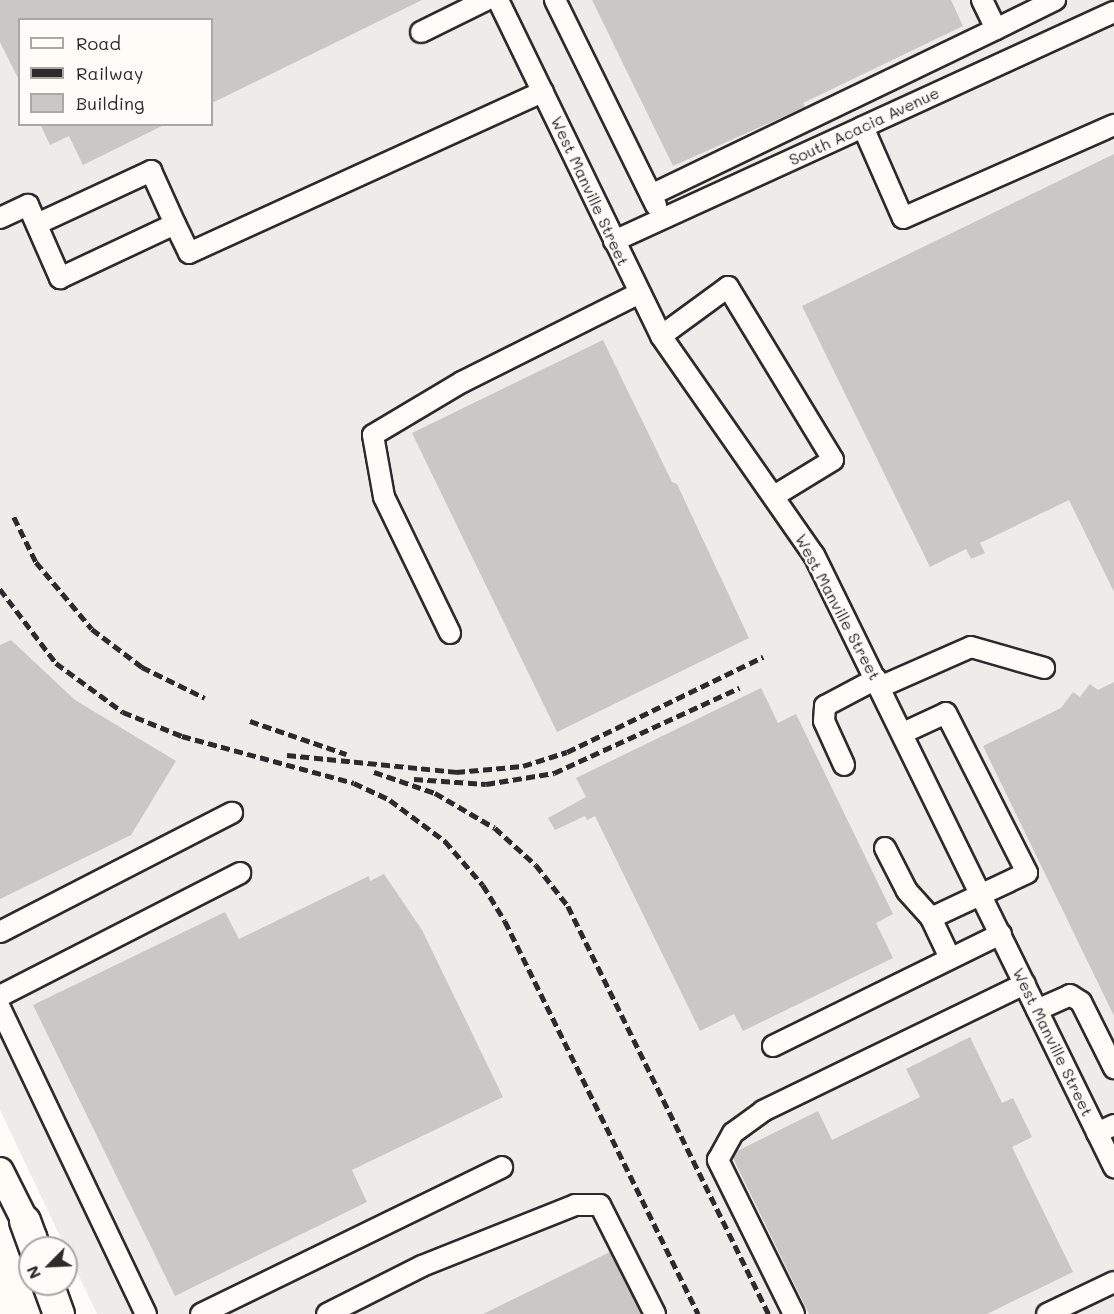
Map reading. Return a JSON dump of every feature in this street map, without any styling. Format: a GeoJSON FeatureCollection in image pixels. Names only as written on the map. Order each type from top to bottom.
{"type":"FeatureCollection","features":[{"type":"Feature","properties":{"kind":"highway"},"geometry":{"type":"LineString","coordinates":[[52,1296],[59,1314]]}},
{"type":"Feature","properties":{"kind":"main road"},"geometry":{"type":"LineString","coordinates":[[0,1171],[32,1236]]}},
{"type":"Feature","properties":{"kind":"main road"},"geometry":{"type":"LineString","coordinates":[[63,1296],[72,1314]]}},
{"type":"Feature","properties":{"kind":"street"},"geometry":{"type":"LineString","coordinates":[[421,32],[486,0]]}},
{"type":"Feature","properties":{"kind":"street","name":"West Manville Street"},"geometry":{"type":"LineString","coordinates":[[498,0],[615,241],[638,294],[661,336],[814,555],[1037,1010],[1106,1129],[1114,1167]]}},
{"type":"Feature","properties":{"kind":"street"},"geometry":{"type":"LineString","coordinates":[[555,0],[663,219]]}},
{"type":"Feature","properties":{"kind":"street"},"geometry":{"type":"LineString","coordinates":[[982,0],[996,29]]}},
{"type":"Feature","properties":{"kind":"street"},"geometry":{"type":"LineString","coordinates":[[651,195],[1055,0]]}},
{"type":"Feature","properties":{"kind":"street","name":"South Acacia Avenue"},"geometry":{"type":"LineString","coordinates":[[615,241],[1114,12]]}},
{"type":"Feature","properties":{"kind":"street"},"geometry":{"type":"LineString","coordinates":[[37,224],[148,165],[189,253],[543,92]]}},
{"type":"Feature","properties":{"kind":"street"},"geometry":{"type":"LineString","coordinates":[[863,127],[903,219],[1114,125]]}},
{"type":"Feature","properties":{"kind":"street"},"geometry":{"type":"LineString","coordinates":[[0,218],[28,206],[60,278],[175,224]]}},
{"type":"Feature","properties":{"kind":"street"},"geometry":{"type":"LineString","coordinates":[[661,336],[729,287],[833,460],[774,496]]}},
{"type":"Feature","properties":{"kind":"street"},"geometry":{"type":"LineString","coordinates":[[450,633],[384,497],[373,435],[462,382],[638,294]]}},
{"type":"Feature","properties":{"kind":"street"},"geometry":{"type":"LineString","coordinates":[[844,765],[824,721],[825,706],[971,647],[1044,668]]}},
{"type":"Feature","properties":{"kind":"street"},"geometry":{"type":"LineString","coordinates":[[903,733],[945,713],[983,782],[1027,873],[931,918]]}},
{"type":"Feature","properties":{"kind":"street"},"geometry":{"type":"LineString","coordinates":[[0,932],[232,813]]}},
{"type":"Feature","properties":{"kind":"street"},"geometry":{"type":"LineString","coordinates":[[885,848],[907,891],[931,918],[950,958]]}},
{"type":"Feature","properties":{"kind":"street"},"geometry":{"type":"LineString","coordinates":[[0,996],[240,873]]}},
{"type":"Feature","properties":{"kind":"street"},"geometry":{"type":"LineString","coordinates":[[773,1046],[1001,934]]}},
{"type":"Feature","properties":{"kind":"street"},"geometry":{"type":"LineString","coordinates":[[794,1314],[718,1160],[733,1133],[763,1111],[1025,984]]}},
{"type":"Feature","properties":{"kind":"street"},"geometry":{"type":"LineString","coordinates":[[1037,1010],[1070,995],[1081,1002],[1114,1068]]}},
{"type":"Feature","properties":{"kind":"street"},"geometry":{"type":"LineString","coordinates":[[0,1008],[146,1314]]}},
{"type":"Feature","properties":{"kind":"street"},"geometry":{"type":"LineString","coordinates":[[201,1314],[502,1167]]}},
{"type":"Feature","properties":{"kind":"street"},"geometry":{"type":"LineString","coordinates":[[327,1314],[422,1266],[575,1205],[600,1205],[655,1314]]}},
{"type":"Feature","properties":{"kind":"street"},"geometry":{"type":"LineString","coordinates":[[1047,1314],[1114,1282]]}},
{"type":"Feature","properties":{"kind":"shaded area"},"geometry":{"type":"Polygon","coordinates":[[[0,0],[1114,0],[1114,1314],[97,1314],[78,1274],[78,1236],[60,1236],[0,1110],[0,0]]]}},
{"type":"Feature","properties":{"kind":"building"},"geometry":{"type":"Polygon","coordinates":[[[0,0],[422,0],[213,103],[213,18],[18,18],[18,78],[0,42],[0,0]]]}},
{"type":"Feature","properties":{"kind":"building"},"geometry":{"type":"Polygon","coordinates":[[[592,0],[951,0],[963,26],[803,103],[805,107],[673,166],[592,0]]]}},
{"type":"Feature","properties":{"kind":"building"},"geometry":{"type":"Polygon","coordinates":[[[41,126],[162,126],[83,165],[69,136],[50,145],[41,126]]]}},
{"type":"Feature","properties":{"kind":"building"},"geometry":{"type":"Polygon","coordinates":[[[1114,154],[1114,592],[1069,500],[980,543],[985,553],[971,559],[966,549],[930,567],[802,306],[1114,154]]]}},
{"type":"Feature","properties":{"kind":"building"},"geometry":{"type":"Polygon","coordinates":[[[603,340],[672,482],[677,484],[749,638],[557,732],[412,433],[603,340]]]}},
{"type":"Feature","properties":{"kind":"building"},"geometry":{"type":"Polygon","coordinates":[[[11,640],[75,700],[176,761],[131,835],[0,899],[0,645],[11,640]]]}},
{"type":"Feature","properties":{"kind":"building"},"geometry":{"type":"Polygon","coordinates":[[[1114,682],[1114,1016],[983,746],[1061,708],[1073,692],[1080,697],[1090,684],[1098,690],[1114,682]]]}},
{"type":"Feature","properties":{"kind":"building"},"geometry":{"type":"Polygon","coordinates":[[[761,688],[778,723],[796,714],[893,914],[876,923],[893,958],[743,1031],[734,1014],[700,1031],[595,816],[587,820],[585,816],[555,830],[548,818],[586,797],[576,778],[761,688]]]}},
{"type":"Feature","properties":{"kind":"building"},"geometry":{"type":"Polygon","coordinates":[[[384,874],[422,930],[503,1097],[352,1170],[367,1202],[175,1296],[33,1005],[225,912],[239,939],[369,876],[370,881],[384,874]]]}},
{"type":"Feature","properties":{"kind":"building"},"geometry":{"type":"Polygon","coordinates":[[[970,1037],[1002,1103],[1013,1098],[1032,1137],[1012,1147],[1073,1272],[987,1314],[809,1314],[733,1158],[737,1151],[818,1111],[832,1140],[920,1097],[906,1069],[970,1037]]]}},
{"type":"Feature","properties":{"kind":"building"},"geometry":{"type":"Polygon","coordinates":[[[610,1252],[642,1314],[483,1314],[610,1252]]]}},
{"type":"Feature","properties":{"kind":"railway"},"geometry":{"type":"LineString","coordinates":[[14,517],[36,562],[92,629],[142,667],[205,698]]}},
{"type":"Feature","properties":{"kind":"railway"},"geometry":{"type":"LineString","coordinates":[[0,589],[56,663],[123,712],[182,736],[354,783],[390,800],[445,841],[483,885],[505,921],[698,1314]]}},
{"type":"Feature","properties":{"kind":"railway"},"geometry":{"type":"LineString","coordinates":[[287,755],[456,772],[523,766],[567,752],[763,657]]}},
{"type":"Feature","properties":{"kind":"railway"},"geometry":{"type":"LineString","coordinates":[[414,779],[486,784],[554,773],[739,688]]}},
{"type":"Feature","properties":{"kind":"railway"},"geometry":{"type":"LineString","coordinates":[[250,721],[346,754]]}},
{"type":"Feature","properties":{"kind":"railway"},"geometry":{"type":"LineString","coordinates":[[374,772],[435,793],[495,828],[536,865],[568,906],[769,1314]]}}]}
